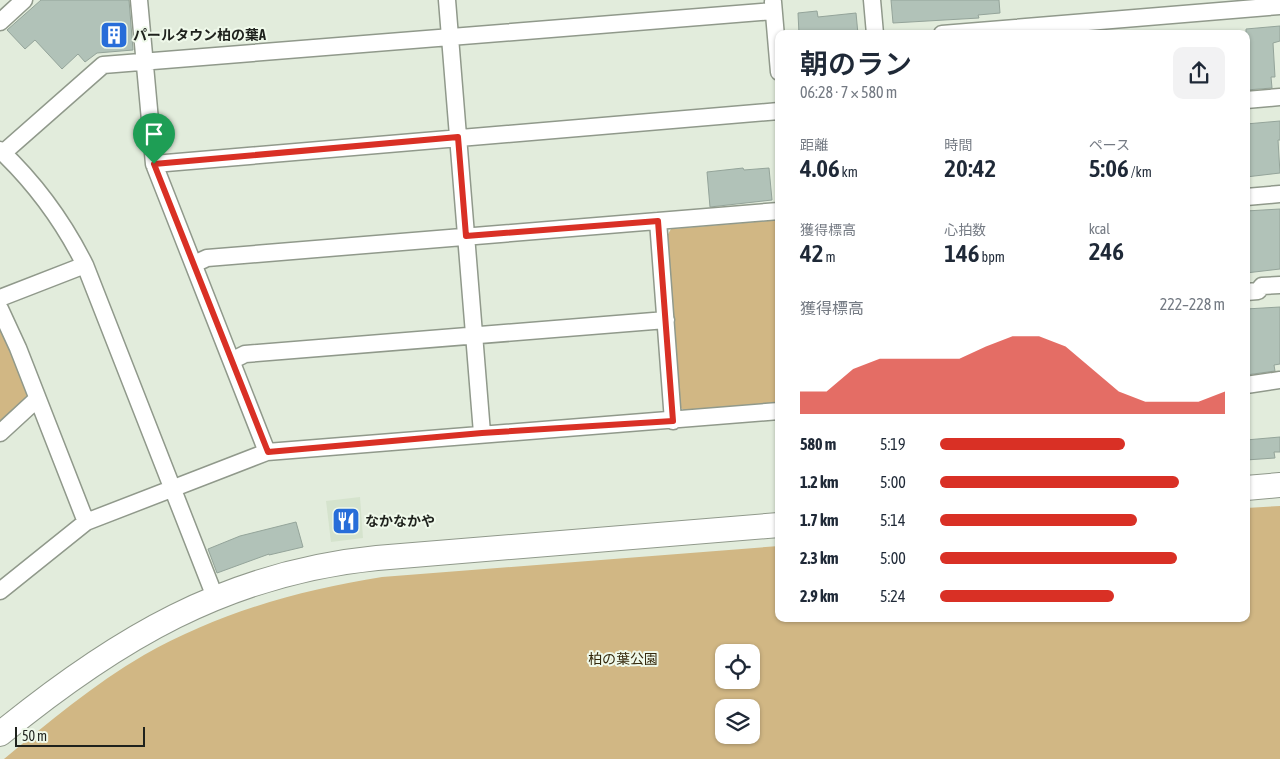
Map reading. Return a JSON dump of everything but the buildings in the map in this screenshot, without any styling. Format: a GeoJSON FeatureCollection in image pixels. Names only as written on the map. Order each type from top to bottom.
{"type":"FeatureCollection","features":[{"type":"Feature","properties":{"kind":"street"},"geometry":{"type":"LineString","coordinates":[[0,22],[24,0]]}},
{"type":"Feature","properties":{"kind":"street"},"geometry":{"type":"LineString","coordinates":[[139,0],[154,164],[268,452]]}},
{"type":"Feature","properties":{"kind":"street"},"geometry":{"type":"LineString","coordinates":[[447,0],[482,433]]}},
{"type":"Feature","properties":{"kind":"street"},"geometry":{"type":"LineString","coordinates":[[872,0],[875,30]]}},
{"type":"Feature","properties":{"kind":"street"},"geometry":{"type":"LineString","coordinates":[[215,597],[171,489],[85,265],[67,229],[38,189],[2,152],[103,65],[450,37],[773,6],[775,30]]}},
{"type":"Feature","properties":{"kind":"street"},"geometry":{"type":"LineString","coordinates":[[990,30],[1280,6]]}},
{"type":"Feature","properties":{"kind":"street"},"geometry":{"type":"LineString","coordinates":[[1250,100],[1280,98]]}},
{"type":"Feature","properties":{"kind":"street"},"geometry":{"type":"LineString","coordinates":[[154,164],[775,111]]}},
{"type":"Feature","properties":{"kind":"street"},"geometry":{"type":"LineString","coordinates":[[1250,197],[1280,194]]}},
{"type":"Feature","properties":{"kind":"street"},"geometry":{"type":"LineString","coordinates":[[194,264],[207,258],[775,211]]}},
{"type":"Feature","properties":{"kind":"street"},"geometry":{"type":"LineString","coordinates":[[658,221],[673,421]]}},
{"type":"Feature","properties":{"kind":"street"},"geometry":{"type":"LineString","coordinates":[[0,298],[85,265]]}},
{"type":"Feature","properties":{"kind":"street"},"geometry":{"type":"LineString","coordinates":[[1250,292],[1258,291],[1262,286],[1280,285]]}},
{"type":"Feature","properties":{"kind":"street"},"geometry":{"type":"LineString","coordinates":[[0,309],[38,399],[86,522]]}},
{"type":"Feature","properties":{"kind":"street"},"geometry":{"type":"LineString","coordinates":[[233,360],[245,354],[666,320]]}},
{"type":"Feature","properties":{"kind":"street"},"geometry":{"type":"LineString","coordinates":[[1250,384],[1280,380]]}},
{"type":"Feature","properties":{"kind":"street"},"geometry":{"type":"LineString","coordinates":[[0,433],[38,399]]}},
{"type":"Feature","properties":{"kind":"street"},"geometry":{"type":"LineString","coordinates":[[0,591],[86,522],[268,452],[482,433],[673,421],[775,411]]}},
{"type":"Feature","properties":{"kind":"street"},"geometry":{"type":"LineString","coordinates":[[1250,488],[1280,485]]}},
{"type":"Feature","properties":{"kind":"street"},"geometry":{"type":"LineString","coordinates":[[0,734],[49,694],[108,653],[170,618],[215,597],[264,580],[342,562],[775,525]]}},
{"type":"Feature","properties":{"kind":"shaded area"},"geometry":{"type":"Polygon","coordinates":[[[360,497],[363,538],[331,542],[326,501],[360,497]]]}},
{"type":"Feature","properties":{"kind":"green space"},"geometry":{"type":"Polygon","coordinates":[[[775,220],[775,404],[687,412],[679,407],[667,236],[671,229],[775,220]]]}},
{"type":"Feature","properties":{"kind":"green space"},"geometry":{"type":"Polygon","coordinates":[[[0,323],[28,393],[26,402],[0,425],[0,323]]]}},
{"type":"Feature","properties":{"kind":"green space","name":"柏の葉公園"},"geometry":{"type":"Polygon","coordinates":[[[1280,506],[1280,759],[4,759],[107,678],[172,640],[230,615],[260,605],[351,582],[382,577],[775,546],[775,622],[1250,622],[1250,508],[1280,506]]]}},
{"type":"Feature","properties":{"kind":"place","name":"パールタウン柏の葉A"},"geometry":{"type":"Point","coordinates":[114,35]}},
{"type":"Feature","properties":{"kind":"place","name":"なかなかや"},"geometry":{"type":"Point","coordinates":[346,521]}},
{"type":"Feature","properties":{"kind":"route"},"geometry":{"type":"LineString","coordinates":[[458,137],[466,236],[658,221],[673,421],[482,433],[268,452],[154,164],[458,137]]}}]}
